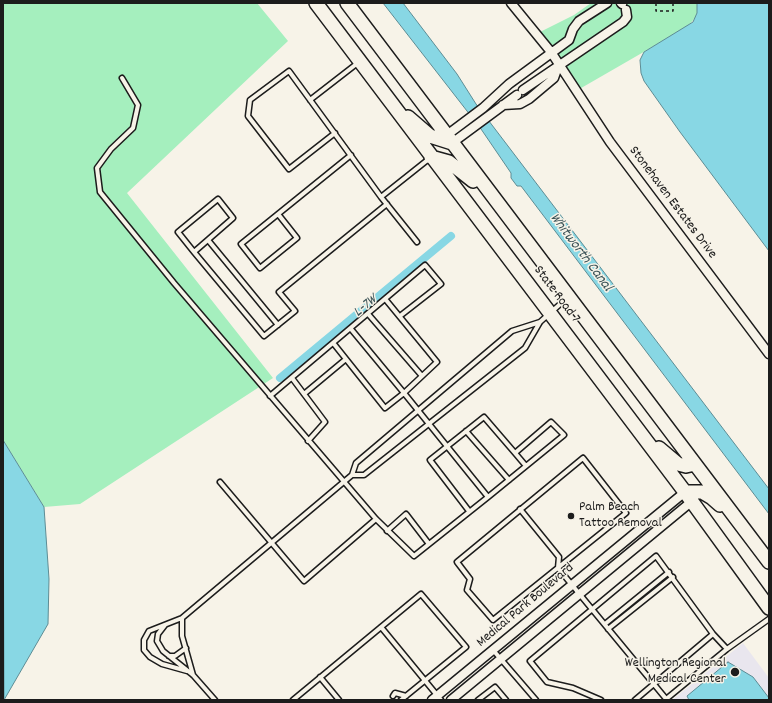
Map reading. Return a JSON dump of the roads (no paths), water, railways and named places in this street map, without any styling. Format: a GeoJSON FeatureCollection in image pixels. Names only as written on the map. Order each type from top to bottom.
{"type":"FeatureCollection","features":[{"type":"Feature","properties":{"kind":"main road","name":"State Road 7"},"geometry":{"type":"LineString","coordinates":[[316,3],[688,497],[769,608]]}},
{"type":"Feature","properties":{"kind":"main road","name":"State Road 7"},"geometry":{"type":"LineString","coordinates":[[347,3],[769,562]]}},
{"type":"Feature","properties":{"kind":"main road"},"geometry":{"type":"LineString","coordinates":[[389,100],[430,136],[449,139]]}},
{"type":"Feature","properties":{"kind":"main road"},"geometry":{"type":"LineString","coordinates":[[431,157],[449,162],[461,170],[504,211]]}},
{"type":"Feature","properties":{"kind":"main road"},"geometry":{"type":"LineString","coordinates":[[619,406],[669,458],[678,464],[686,466],[695,464]]}},
{"type":"Feature","properties":{"kind":"main road"},"geometry":{"type":"LineString","coordinates":[[688,497],[702,492],[712,498],[746,532]]}},
{"type":"Feature","properties":{"kind":"street","name":"Stonehaven Estates Drive"},"geometry":{"type":"LineString","coordinates":[[511,3],[551,52],[610,142],[769,354]]}},
{"type":"Feature","properties":{"kind":"street"},"geometry":{"type":"LineString","coordinates":[[486,112],[509,84],[569,40],[573,29],[579,21],[607,3]]}},
{"type":"Feature","properties":{"kind":"street"},"geometry":{"type":"LineString","coordinates":[[449,139],[486,112],[503,105],[559,64],[623,22],[627,17],[623,6]]}},
{"type":"Feature","properties":{"kind":"street"},"geometry":{"type":"LineString","coordinates":[[569,40],[577,52]]}},
{"type":"Feature","properties":{"kind":"street"},"geometry":{"type":"LineString","coordinates":[[503,105],[520,104],[539,91],[554,78],[559,64]]}},
{"type":"Feature","properties":{"kind":"street"},"geometry":{"type":"LineString","coordinates":[[525,72],[539,91]]}},
{"type":"Feature","properties":{"kind":"street","name":"Medical Park Boulevard"},"geometry":{"type":"LineString","coordinates":[[437,699],[493,650],[636,532],[688,497]]}},
{"type":"Feature","properties":{"kind":"street","name":"Medical Park Boulevard"},"geometry":{"type":"LineString","coordinates":[[451,700],[644,541],[688,497]]}},
{"type":"Feature","properties":{"kind":"street"},"geometry":{"type":"LineString","coordinates":[[636,532],[644,541]]}},
{"type":"Feature","properties":{"kind":"lane"},"geometry":{"type":"LineString","coordinates":[[310,100],[360,61]]}},
{"type":"Feature","properties":{"kind":"lane"},"geometry":{"type":"LineString","coordinates":[[335,133],[289,169],[248,116],[250,100],[289,70],[310,100],[335,133],[381,197],[417,242]]}},
{"type":"Feature","properties":{"kind":"lane"},"geometry":{"type":"LineString","coordinates":[[122,78],[138,105],[133,128],[111,149],[97,168],[100,192],[174,283],[308,441],[387,531],[414,556],[564,435],[551,422],[515,453]]}},
{"type":"Feature","properties":{"kind":"lane"},"geometry":{"type":"LineString","coordinates":[[278,214],[297,238],[260,268],[241,244],[278,214],[351,155]]}},
{"type":"Feature","properties":{"kind":"lane"},"geometry":{"type":"LineString","coordinates":[[381,197],[431,157]]}},
{"type":"Feature","properties":{"kind":"lane"},"geometry":{"type":"LineString","coordinates":[[194,252],[233,218],[218,199],[178,232],[194,252],[264,336],[295,311],[279,292],[387,204]]}},
{"type":"Feature","properties":{"kind":"lane"},"geometry":{"type":"LineString","coordinates":[[208,240],[278,325]]}},
{"type":"Feature","properties":{"kind":"lane"},"geometry":{"type":"LineString","coordinates":[[270,396],[369,315],[425,265],[441,284],[400,316]]}},
{"type":"Feature","properties":{"kind":"lane"},"geometry":{"type":"LineString","coordinates":[[352,475],[364,475],[430,425],[525,348],[540,322],[549,312],[569,297]]}},
{"type":"Feature","properties":{"kind":"lane"},"geometry":{"type":"LineString","coordinates":[[334,344],[386,408],[404,393],[437,362],[386,300]]}},
{"type":"Feature","properties":{"kind":"lane"},"geometry":{"type":"LineString","coordinates":[[369,315],[422,376]]}},
{"type":"Feature","properties":{"kind":"lane"},"geometry":{"type":"LineString","coordinates":[[187,671],[162,664],[150,657],[144,650],[144,640],[149,632],[167,623],[182,618],[273,543],[352,475],[356,463],[512,331],[540,322]]}},
{"type":"Feature","properties":{"kind":"lane"},"geometry":{"type":"LineString","coordinates":[[351,329],[488,497]]}},
{"type":"Feature","properties":{"kind":"lane"},"geometry":{"type":"LineString","coordinates":[[304,394],[346,359]]}},
{"type":"Feature","properties":{"kind":"lane"},"geometry":{"type":"LineString","coordinates":[[292,378],[326,422],[308,441]]}},
{"type":"Feature","properties":{"kind":"lane"},"geometry":{"type":"LineString","coordinates":[[469,511],[430,460],[447,446],[484,417],[526,466]]}},
{"type":"Feature","properties":{"kind":"lane"},"geometry":{"type":"LineString","coordinates":[[466,431],[509,480]]}},
{"type":"Feature","properties":{"kind":"lane"},"geometry":{"type":"LineString","coordinates":[[583,458],[626,513],[493,620],[467,590],[470,579],[457,562],[520,509],[583,458]]}},
{"type":"Feature","properties":{"kind":"lane"},"geometry":{"type":"LineString","coordinates":[[220,482],[304,581],[376,519]]}},
{"type":"Feature","properties":{"kind":"lane"},"geometry":{"type":"LineString","coordinates":[[520,509],[559,557],[558,568],[666,700],[726,649],[769,619]]}},
{"type":"Feature","properties":{"kind":"lane"},"geometry":{"type":"LineString","coordinates":[[387,531],[406,514],[429,544]]}},
{"type":"Feature","properties":{"kind":"lane"},"geometry":{"type":"LineString","coordinates":[[601,700],[573,688],[547,682],[530,661],[656,556],[673,577],[713,634],[726,649]]}},
{"type":"Feature","properties":{"kind":"lane"},"geometry":{"type":"LineString","coordinates":[[605,624],[669,572]]}},
{"type":"Feature","properties":{"kind":"lane"},"geometry":{"type":"LineString","coordinates":[[608,628],[673,577]]}},
{"type":"Feature","properties":{"kind":"lane"},"geometry":{"type":"LineString","coordinates":[[293,700],[421,594],[466,647],[401,700]]}},
{"type":"Feature","properties":{"kind":"lane"},"geometry":{"type":"LineString","coordinates":[[182,618],[182,636],[193,675]]}},
{"type":"Feature","properties":{"kind":"lane"},"geometry":{"type":"LineString","coordinates":[[167,623],[161,629],[157,641],[163,651],[193,675],[215,700]]}},
{"type":"Feature","properties":{"kind":"lane"},"geometry":{"type":"LineString","coordinates":[[381,627],[426,679],[437,699]]}},
{"type":"Feature","properties":{"kind":"lane"},"geometry":{"type":"LineString","coordinates":[[635,700],[713,634]]}},
{"type":"Feature","properties":{"kind":"lane"},"geometry":{"type":"LineString","coordinates":[[169,656],[175,656],[186,648]]}},
{"type":"Feature","properties":{"kind":"lane"},"geometry":{"type":"LineString","coordinates":[[493,650],[536,700]]}},
{"type":"Feature","properties":{"kind":"lane"},"geometry":{"type":"LineString","coordinates":[[320,677],[339,700]]}},
{"type":"Feature","properties":{"kind":"lane"},"geometry":{"type":"LineString","coordinates":[[478,700],[494,687],[506,700]]}},
{"type":"Feature","properties":{"kind":"lane"},"geometry":{"type":"LineString","coordinates":[[392,696],[396,693],[406,696]]}},
{"type":"Feature","properties":{"kind":"water","name":"Whitworth Canal"},"geometry":{"type":"Polygon","coordinates":[[[383,3],[403,3],[457,74],[476,104],[769,489],[769,514],[521,186],[517,186],[511,178],[511,173],[481,129],[383,3]]]}},
{"type":"Feature","properties":{"kind":"water"},"geometry":{"type":"Polygon","coordinates":[[[697,3],[769,3],[769,251],[680,132],[644,81],[641,73],[640,60],[644,52],[693,22],[697,13],[697,3]]]}},
{"type":"Feature","properties":{"kind":"water"},"geometry":{"type":"Polygon","coordinates":[[[3,440],[44,507],[49,579],[48,624],[4,700],[3,440]]]}},
{"type":"Feature","properties":{"kind":"water"},"geometry":{"type":"Polygon","coordinates":[[[728,662],[753,677],[769,700],[689,700],[687,696],[728,662]]]}},
{"type":"Feature","properties":{"kind":"waterway","name":"L-7W"},"geometry":{"type":"LineString","coordinates":[[280,378],[451,236]]}},
{"type":"Feature","properties":{"kind":"place","name":"Palm Beach Tattoo Removal"},"geometry":{"type":"Point","coordinates":[571,516]}},
{"type":"Feature","properties":{"kind":"place","name":"Wellington Regional Medical Center"},"geometry":{"type":"Point","coordinates":[735,672]}}]}
